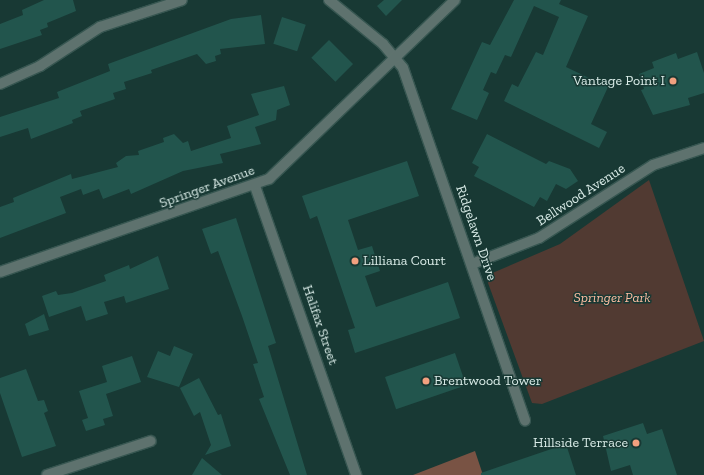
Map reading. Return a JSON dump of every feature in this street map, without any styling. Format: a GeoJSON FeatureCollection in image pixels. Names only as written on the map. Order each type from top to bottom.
{"type":"FeatureCollection","features":[{"type":"Feature","properties":{"kind":"street"},"geometry":{"type":"LineString","coordinates":[[0,84],[40,66],[100,28],[182,0]]}},
{"type":"Feature","properties":{"kind":"street","name":"Ridgelawn Drive"},"geometry":{"type":"LineString","coordinates":[[329,0],[395,58],[405,73],[472,264],[525,422]]}},
{"type":"Feature","properties":{"kind":"street","name":"Springer Avenue"},"geometry":{"type":"LineString","coordinates":[[0,272],[256,186],[280,171],[455,0]]}},
{"type":"Feature","properties":{"kind":"street","name":"Bellwood Avenue"},"geometry":{"type":"LineString","coordinates":[[472,264],[539,238],[653,165],[704,148]]}},
{"type":"Feature","properties":{"kind":"street","name":"Halifax Street"},"geometry":{"type":"LineString","coordinates":[[256,186],[356,475]]}},
{"type":"Feature","properties":{"kind":"street"},"geometry":{"type":"LineString","coordinates":[[47,475],[151,441]]}},
{"type":"Feature","properties":{"kind":"green space","name":"Springer Park"},"geometry":{"type":"Polygon","coordinates":[[[649,180],[704,341],[542,404],[532,403],[488,283],[490,274],[560,244],[649,180]]]}},
{"type":"Feature","properties":{"kind":"shaded area"},"geometry":{"type":"Polygon","coordinates":[[[475,451],[483,475],[413,475],[475,451]]]}},
{"type":"Feature","properties":{"kind":"building"},"geometry":{"type":"Polygon","coordinates":[[[44,0],[73,0],[76,11],[47,23],[48,27],[40,30],[42,35],[0,49],[0,24],[23,15],[22,10],[44,0]]]}},
{"type":"Feature","properties":{"kind":"building"},"geometry":{"type":"Polygon","coordinates":[[[384,0],[402,0],[386,16],[377,6],[384,0]]]}},
{"type":"Feature","properties":{"kind":"building"},"geometry":{"type":"Polygon","coordinates":[[[514,0],[561,0],[559,4],[588,16],[566,67],[608,87],[591,124],[607,132],[599,148],[504,101],[512,84],[518,87],[536,52],[543,55],[559,17],[534,6],[511,57],[505,55],[496,74],[491,72],[483,90],[489,93],[477,120],[451,109],[482,42],[490,45],[514,0]]]}},
{"type":"Feature","properties":{"kind":"building"},"geometry":{"type":"Polygon","coordinates":[[[261,15],[265,44],[220,49],[221,54],[215,56],[216,61],[206,64],[197,54],[151,70],[152,73],[124,82],[126,89],[113,93],[115,99],[80,111],[82,116],[72,120],[73,123],[31,139],[28,128],[0,137],[0,117],[59,98],[57,92],[110,71],[108,64],[231,19],[261,15]]]}},
{"type":"Feature","properties":{"kind":"building"},"geometry":{"type":"Polygon","coordinates":[[[282,17],[306,25],[297,51],[273,44],[282,17]]]}},
{"type":"Feature","properties":{"kind":"building"},"geometry":{"type":"Polygon","coordinates":[[[329,40],[353,64],[335,82],[311,58],[329,40]]]}},
{"type":"Feature","properties":{"kind":"building","name":"Vantage Point I"},"geometry":{"type":"Polygon","coordinates":[[[697,52],[704,73],[704,93],[688,98],[690,105],[653,115],[641,90],[644,89],[639,74],[654,68],[652,62],[676,53],[678,59],[697,52]]]}},
{"type":"Feature","properties":{"kind":"building"},"geometry":{"type":"Polygon","coordinates":[[[284,86],[290,105],[277,110],[276,120],[255,127],[261,144],[220,154],[223,163],[183,171],[131,194],[129,189],[103,199],[99,189],[83,195],[81,189],[60,197],[66,213],[0,238],[0,207],[14,202],[13,198],[71,174],[72,179],[118,167],[116,163],[126,156],[139,155],[138,151],[164,142],[163,138],[174,134],[183,143],[188,141],[191,151],[231,138],[227,126],[259,115],[251,94],[284,86]]]}},
{"type":"Feature","properties":{"kind":"building"},"geometry":{"type":"Polygon","coordinates":[[[487,134],[546,164],[549,161],[570,169],[578,181],[566,189],[556,184],[547,201],[540,197],[534,207],[474,176],[479,167],[472,163],[487,134]]]}},
{"type":"Feature","properties":{"kind":"building","name":"Lilliana Court"},"geometry":{"type":"Polygon","coordinates":[[[407,161],[419,196],[348,220],[358,250],[372,246],[380,271],[365,276],[376,307],[448,282],[460,318],[355,353],[348,330],[355,328],[317,216],[310,219],[302,196],[407,161]]]}},
{"type":"Feature","properties":{"kind":"building"},"geometry":{"type":"Polygon","coordinates":[[[236,218],[276,343],[268,346],[307,475],[290,475],[259,399],[264,397],[253,364],[258,363],[242,316],[218,251],[211,254],[202,229],[236,218]]]}},
{"type":"Feature","properties":{"kind":"building"},"geometry":{"type":"Polygon","coordinates":[[[158,256],[169,289],[126,303],[124,296],[104,302],[108,314],[86,321],[81,306],[49,317],[42,296],[56,291],[58,295],[72,293],[106,281],[104,275],[129,265],[130,269],[158,256]]]}},
{"type":"Feature","properties":{"kind":"building"},"geometry":{"type":"Polygon","coordinates":[[[44,314],[49,330],[29,336],[25,324],[44,314]]]}},
{"type":"Feature","properties":{"kind":"building"},"geometry":{"type":"Polygon","coordinates":[[[174,346],[193,354],[179,387],[147,377],[158,351],[170,356],[174,346]]]}},
{"type":"Feature","properties":{"kind":"building","name":"Brentwood Tower"},"geometry":{"type":"Polygon","coordinates":[[[455,353],[466,385],[396,409],[385,377],[455,353]]]}},
{"type":"Feature","properties":{"kind":"building"},"geometry":{"type":"Polygon","coordinates":[[[132,356],[141,382],[106,394],[113,416],[103,419],[105,425],[86,431],[82,420],[88,418],[79,391],[107,382],[102,366],[132,356]]]}},
{"type":"Feature","properties":{"kind":"building"},"geometry":{"type":"Polygon","coordinates":[[[26,369],[38,401],[44,400],[48,411],[44,413],[56,446],[22,457],[0,393],[0,378],[26,369]]]}},
{"type":"Feature","properties":{"kind":"building"},"geometry":{"type":"Polygon","coordinates":[[[199,378],[218,415],[221,414],[231,446],[205,455],[211,445],[200,412],[194,416],[180,388],[199,378]]]}},
{"type":"Feature","properties":{"kind":"building","name":"Hillside Terrace"},"geometry":{"type":"Polygon","coordinates":[[[643,423],[647,434],[662,429],[677,475],[633,475],[630,465],[611,471],[603,436],[643,423]]]}},
{"type":"Feature","properties":{"kind":"building"},"geometry":{"type":"Polygon","coordinates":[[[566,444],[576,475],[481,475],[481,473],[566,444]]]}},
{"type":"Feature","properties":{"kind":"building"},"geometry":{"type":"Polygon","coordinates":[[[202,458],[222,475],[192,475],[202,458]]]}},
{"type":"Feature","properties":{"kind":"place","name":"Vantage Point I"},"geometry":{"type":"Point","coordinates":[673,81]}},
{"type":"Feature","properties":{"kind":"place","name":"Lilliana Court"},"geometry":{"type":"Point","coordinates":[355,261]}},
{"type":"Feature","properties":{"kind":"place","name":"Brentwood Tower"},"geometry":{"type":"Point","coordinates":[426,381]}},
{"type":"Feature","properties":{"kind":"place","name":"Hillside Terrace"},"geometry":{"type":"Point","coordinates":[636,443]}}]}
